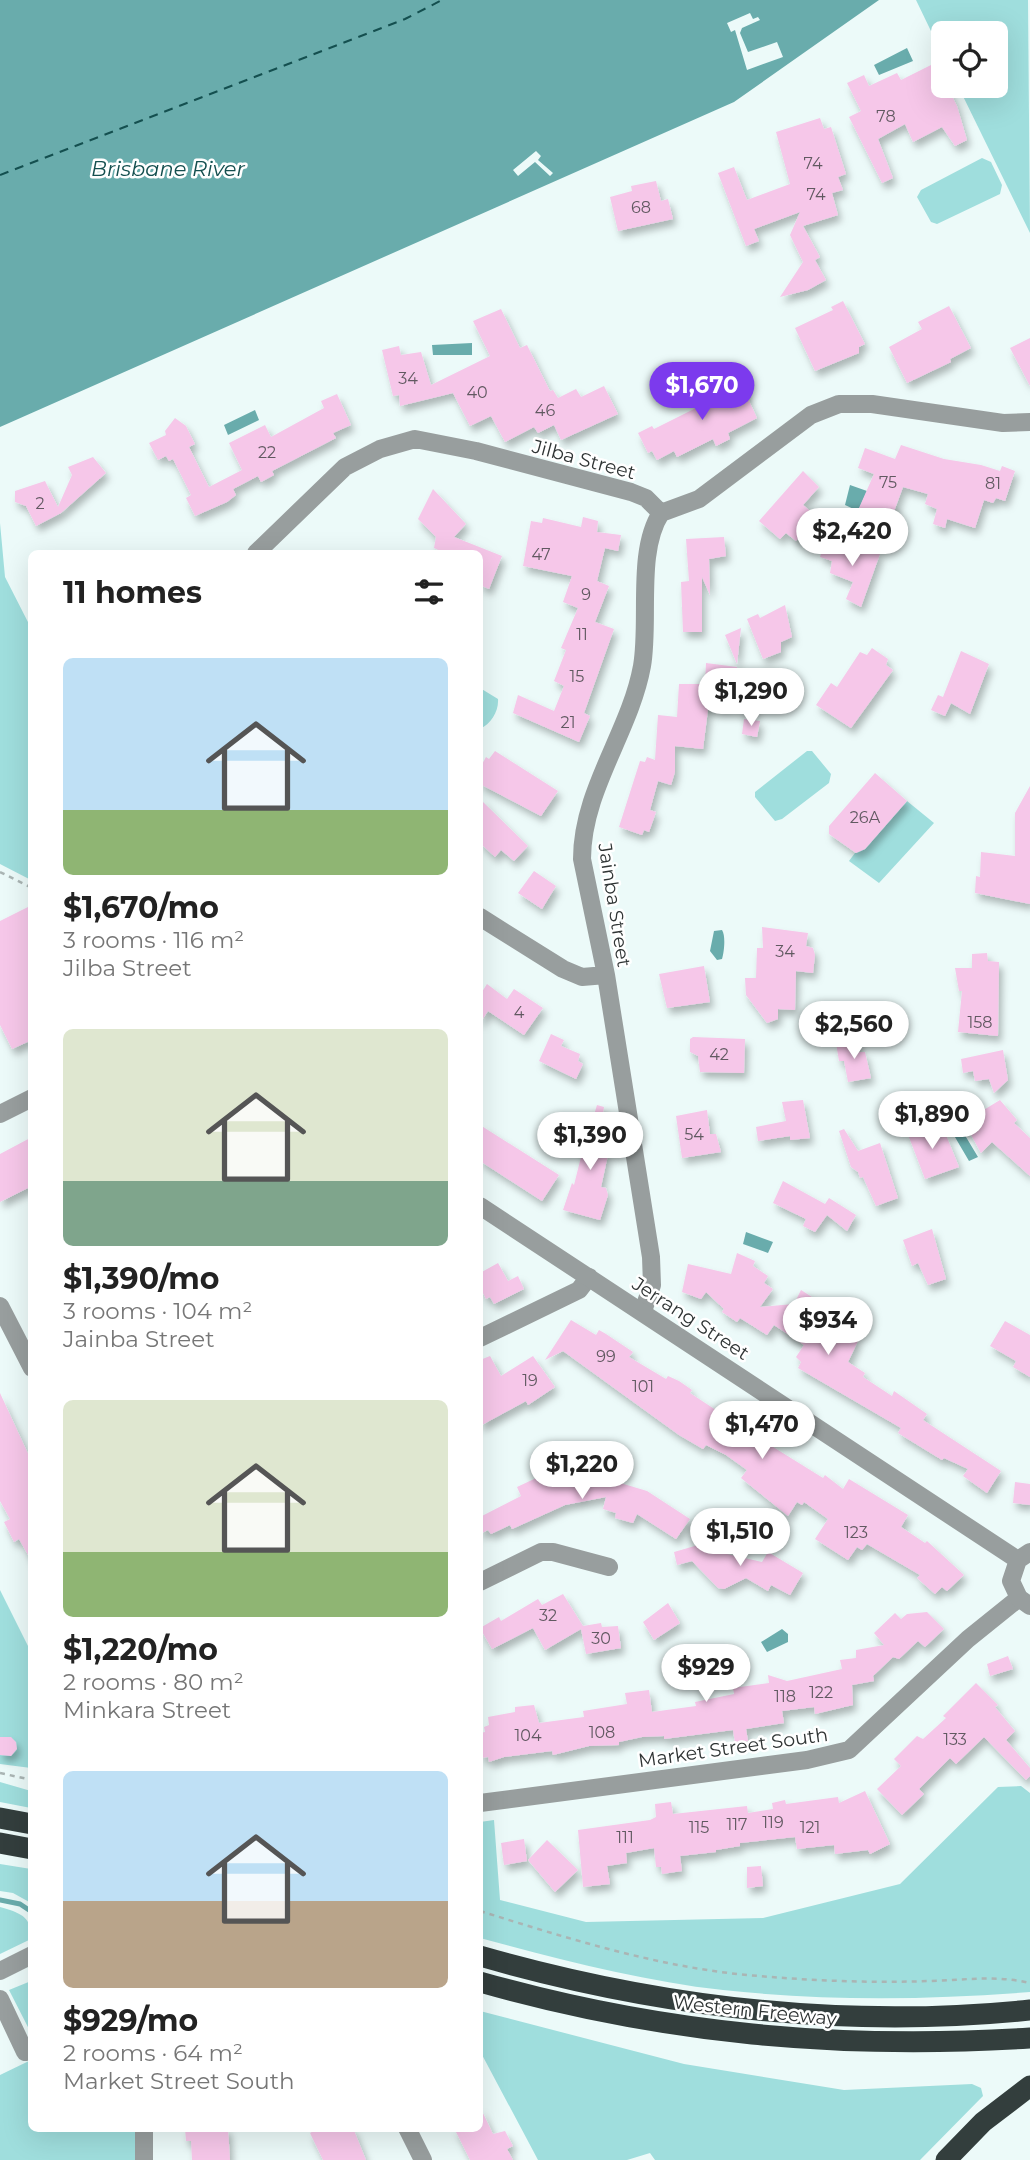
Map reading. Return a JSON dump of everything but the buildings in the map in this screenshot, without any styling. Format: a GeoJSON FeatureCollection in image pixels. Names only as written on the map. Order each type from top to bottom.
{"type":"FeatureCollection","features":[{"type":"Feature","properties":{"kind":"highway"},"geometry":{"type":"LineString","coordinates":[[0,1818],[28,1823]]}},
{"type":"Feature","properties":{"kind":"highway"},"geometry":{"type":"LineString","coordinates":[[0,1843],[28,1848]]}},
{"type":"Feature","properties":{"kind":"highway","name":"Western Freeway"},"geometry":{"type":"LineString","coordinates":[[483,1957],[566,1979],[636,1993],[699,2004],[772,2012],[905,2017],[1030,2010]]}},
{"type":"Feature","properties":{"kind":"highway","name":"Western Freeway"},"geometry":{"type":"LineString","coordinates":[[483,1983],[549,2001],[620,2016],[747,2036],[858,2043],[1030,2038]]}},
{"type":"Feature","properties":{"kind":"highway"},"geometry":{"type":"LineString","coordinates":[[946,2160],[983,2122],[1030,2086]]}},
{"type":"Feature","properties":{"kind":"street"},"geometry":{"type":"LineString","coordinates":[[661,513],[699,499],[811,415],[839,404],[872,404],[1003,423],[1030,422]]}},
{"type":"Feature","properties":{"kind":"street","name":"Jilba Street"},"geometry":{"type":"LineString","coordinates":[[259,550],[345,467],[380,449],[415,439],[631,492],[646,498],[661,513]]}},
{"type":"Feature","properties":{"kind":"street","name":"Jainba Street"},"geometry":{"type":"LineString","coordinates":[[643,1311],[652,1284],[651,1257],[606,975],[582,859],[583,835],[595,793],[641,668],[650,538],[661,513]]}},
{"type":"Feature","properties":{"kind":"street"},"geometry":{"type":"LineString","coordinates":[[483,919],[563,969],[582,977],[606,975]]}},
{"type":"Feature","properties":{"kind":"street"},"geometry":{"type":"LineString","coordinates":[[0,1114],[28,1100]]}},
{"type":"Feature","properties":{"kind":"street","name":"Jerrang Street"},"geometry":{"type":"LineString","coordinates":[[483,1208],[1024,1556]]}},
{"type":"Feature","properties":{"kind":"street"},"geometry":{"type":"LineString","coordinates":[[483,1337],[579,1290],[589,1277]]}},
{"type":"Feature","properties":{"kind":"street"},"geometry":{"type":"LineString","coordinates":[[0,1306],[28,1360]]}},
{"type":"Feature","properties":{"kind":"street"},"geometry":{"type":"LineString","coordinates":[[483,1581],[541,1552],[553,1552],[609,1567]]}},
{"type":"Feature","properties":{"kind":"street"},"geometry":{"type":"LineString","coordinates":[[1024,1556],[1011,1581],[1024,1602]]}},
{"type":"Feature","properties":{"kind":"street","name":"Market Street South"},"geometry":{"type":"LineString","coordinates":[[483,1803],[807,1760],[849,1750],[968,1639],[1024,1602]]}},
{"type":"Feature","properties":{"kind":"street"},"geometry":{"type":"LineString","coordinates":[[0,1971],[28,1957]]}},
{"type":"Feature","properties":{"kind":"street"},"geometry":{"type":"LineString","coordinates":[[0,1999],[24,2052]]}},
{"type":"Feature","properties":{"kind":"street"},"geometry":{"type":"LineString","coordinates":[[144,2132],[144,2160]]}},
{"type":"Feature","properties":{"kind":"street"},"geometry":{"type":"LineString","coordinates":[[409,2132],[423,2160]]}},
{"type":"Feature","properties":{"kind":"path"},"geometry":{"type":"LineString","coordinates":[[0,872],[28,886]]}},
{"type":"Feature","properties":{"kind":"path"},"geometry":{"type":"LineString","coordinates":[[0,1773],[28,1779]]}},
{"type":"Feature","properties":{"kind":"path"},"geometry":{"type":"LineString","coordinates":[[483,1911],[563,1936],[665,1962],[758,1976],[858,1981],[999,1977],[1030,1983]]}},
{"type":"Feature","properties":{"kind":"shaded area"},"geometry":{"type":"Polygon","coordinates":[[[916,0],[1028,0],[1030,233],[964,98],[1008,98],[1008,21],[931,21],[931,31],[916,0]]]}},
{"type":"Feature","properties":{"kind":"shaded area"},"geometry":{"type":"Polygon","coordinates":[[[982,158],[991,162],[1002,185],[1000,194],[937,224],[931,222],[917,197],[921,190],[982,158]]]}},
{"type":"Feature","properties":{"kind":"shaded area"},"geometry":{"type":"Polygon","coordinates":[[[0,523],[5,577],[28,622],[28,878],[0,864],[0,523]]]}},
{"type":"Feature","properties":{"kind":"shaded area"},"geometry":{"type":"Polygon","coordinates":[[[483,690],[498,699],[494,717],[483,727],[483,690]]]}},
{"type":"Feature","properties":{"kind":"shaded area"},"geometry":{"type":"Polygon","coordinates":[[[807,751],[812,751],[831,774],[829,783],[782,819],[775,821],[755,797],[755,792],[807,751]]]}},
{"type":"Feature","properties":{"kind":"shaded area"},"geometry":{"type":"Polygon","coordinates":[[[907,801],[934,823],[879,883],[849,861],[855,853],[865,849],[907,801]]]}},
{"type":"Feature","properties":{"kind":"shaded area"},"geometry":{"type":"Polygon","coordinates":[[[0,1590],[28,1646],[28,1768],[0,1764],[0,1590]]]}},
{"type":"Feature","properties":{"kind":"shaded area"},"geometry":{"type":"Polygon","coordinates":[[[0,1782],[28,1790],[28,1807],[0,1802],[0,1782]]]}},
{"type":"Feature","properties":{"kind":"shaded area"},"geometry":{"type":"Polygon","coordinates":[[[1021,1786],[1030,1793],[1030,1992],[876,1998],[761,1994],[631,1975],[483,1939],[483,1822],[494,1820],[500,1900],[586,1922],[763,1918],[900,1884],[998,1787],[1021,1786]]]}},
{"type":"Feature","properties":{"kind":"shaded area"},"geometry":{"type":"Polygon","coordinates":[[[0,1864],[28,1869],[28,1901],[13,1893],[0,1891],[0,1864]]]}},
{"type":"Feature","properties":{"kind":"shaded area"},"geometry":{"type":"Polygon","coordinates":[[[0,1907],[27,1920],[28,1940],[0,1954],[0,1907]]]}},
{"type":"Feature","properties":{"kind":"shaded area"},"geometry":{"type":"Polygon","coordinates":[[[28,1982],[28,2027],[9,1990],[28,1982]]]}},
{"type":"Feature","properties":{"kind":"shaded area"},"geometry":{"type":"Polygon","coordinates":[[[483,2012],[684,2064],[844,2090],[972,2084],[981,2088],[983,2096],[920,2160],[655,2160],[650,2153],[627,2160],[538,2160],[483,2057],[483,2012]]]}},
{"type":"Feature","properties":{"kind":"shaded area"},"geometry":{"type":"Polygon","coordinates":[[[28,2061],[28,2132],[135,2132],[137,2160],[0,2160],[0,2075],[28,2061]]]}},
{"type":"Feature","properties":{"kind":"water","name":"Brisbane River"},"geometry":{"type":"Polygon","coordinates":[[[0,0],[879,0],[734,102],[0,427],[0,0]]]}},
{"type":"Feature","properties":{"kind":"water"},"geometry":{"type":"Polygon","coordinates":[[[907,48],[913,61],[879,75],[874,65],[907,48]]]}},
{"type":"Feature","properties":{"kind":"water"},"geometry":{"type":"Polygon","coordinates":[[[472,343],[472,355],[433,355],[432,345],[472,343]]]}},
{"type":"Feature","properties":{"kind":"water"},"geometry":{"type":"Polygon","coordinates":[[[255,410],[259,420],[228,435],[224,425],[255,410]]]}},
{"type":"Feature","properties":{"kind":"water"},"geometry":{"type":"Polygon","coordinates":[[[850,485],[867,491],[858,511],[845,505],[850,485]]]}},
{"type":"Feature","properties":{"kind":"water"},"geometry":{"type":"Polygon","coordinates":[[[722,930],[722,959],[717,960],[710,951],[714,931],[722,930]]]}},
{"type":"Feature","properties":{"kind":"water"},"geometry":{"type":"Polygon","coordinates":[[[960,1127],[978,1157],[969,1161],[952,1132],[960,1127]]]}},
{"type":"Feature","properties":{"kind":"water"},"geometry":{"type":"Polygon","coordinates":[[[746,1232],[773,1242],[768,1253],[743,1244],[746,1232]]]}},
{"type":"Feature","properties":{"kind":"water"},"geometry":{"type":"Polygon","coordinates":[[[782,1629],[788,1634],[788,1642],[767,1652],[761,1642],[782,1629]]]}},
{"type":"Feature","properties":{"kind":"pier"},"geometry":{"type":"Polygon","coordinates":[[[750,13],[753,19],[758,17],[760,20],[742,28],[740,33],[748,52],[777,42],[783,57],[747,70],[735,30],[731,32],[727,23],[750,13]]]}},
{"type":"Feature","properties":{"kind":"pier"},"geometry":{"type":"Polygon","coordinates":[[[536,151],[541,156],[538,160],[553,173],[550,176],[535,162],[518,176],[513,170],[536,151]]]}},
{"type":"Feature","properties":{"kind":"waterway"},"geometry":{"type":"LineString","coordinates":[[0,1900],[20,1904],[28,1909]]}},
{"type":"Feature","properties":{"kind":"ferry route"},"geometry":{"type":"LineString","coordinates":[[0,175],[405,19],[442,0]]}}]}
